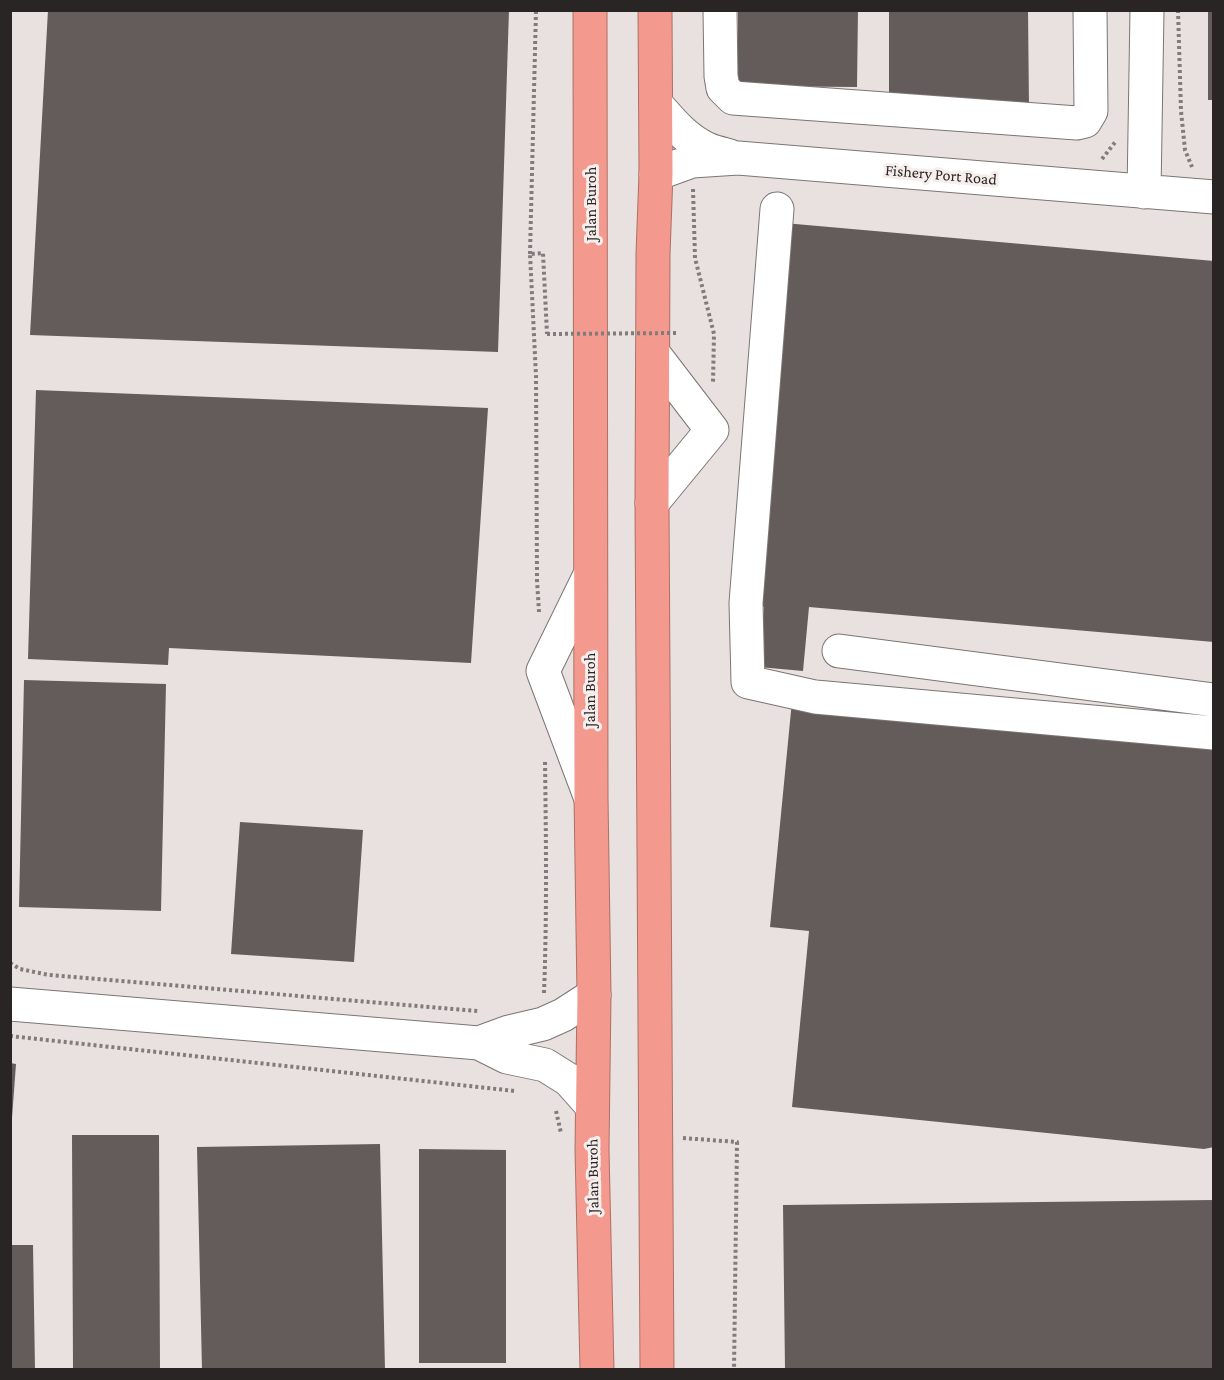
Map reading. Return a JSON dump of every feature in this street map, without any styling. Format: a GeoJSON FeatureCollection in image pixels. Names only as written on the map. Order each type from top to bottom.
{"type":"FeatureCollection","features":[{"type":"Feature","properties":{"kind":"highway","name":"Jalan Buroh"},"geometry":{"type":"LineString","coordinates":[[590,10],[590,575],[594,995],[592,1106],[597,1370]]}},
{"type":"Feature","properties":{"kind":"highway"},"geometry":{"type":"LineString","coordinates":[[655,10],[657,174],[653,254],[664,343],[652,504],[657,1370]]}},
{"type":"Feature","properties":{"kind":"street"},"geometry":{"type":"LineString","coordinates":[[720,10],[721,76],[723,88],[733,98],[1077,123],[1085,121],[1091,111],[1090,10]]}},
{"type":"Feature","properties":{"kind":"street"},"geometry":{"type":"LineString","coordinates":[[1144,192],[1147,10]]}},
{"type":"Feature","properties":{"kind":"street","name":"Fishery Port Road"},"geometry":{"type":"LineString","coordinates":[[656,104],[688,138],[707,149],[738,158]]}},
{"type":"Feature","properties":{"kind":"street","name":"Fishery Port Road"},"geometry":{"type":"LineString","coordinates":[[657,174],[692,161],[738,158],[1214,197]]}},
{"type":"Feature","properties":{"kind":"street"},"geometry":{"type":"LineString","coordinates":[[777,209],[746,603],[748,682],[815,697],[1214,733]]}},
{"type":"Feature","properties":{"kind":"street"},"geometry":{"type":"LineString","coordinates":[[652,504],[712,430],[664,343]]}},
{"type":"Feature","properties":{"kind":"street"},"geometry":{"type":"LineString","coordinates":[[590,575],[543,671],[591,797]]}},
{"type":"Feature","properties":{"kind":"street"},"geometry":{"type":"LineString","coordinates":[[839,651],[1214,700]]}},
{"type":"Feature","properties":{"kind":"street"},"geometry":{"type":"LineString","coordinates":[[10,1004],[480,1027],[509,1032],[543,1024],[563,1015],[594,995]]}},
{"type":"Feature","properties":{"kind":"street"},"geometry":{"type":"LineString","coordinates":[[480,1027],[507,1057],[545,1065],[569,1080],[592,1106]]}},
{"type":"Feature","properties":{"kind":"path"},"geometry":{"type":"LineString","coordinates":[[530,254],[536,10]]}},
{"type":"Feature","properties":{"kind":"path"},"geometry":{"type":"LineString","coordinates":[[1178,10],[1181,111],[1185,150],[1192,168]]}},
{"type":"Feature","properties":{"kind":"path"},"geometry":{"type":"LineString","coordinates":[[692,161],[695,258],[714,334],[712,430]]}},
{"type":"Feature","properties":{"kind":"path"},"geometry":{"type":"LineString","coordinates":[[543,253],[547,334],[664,343]]}},
{"type":"Feature","properties":{"kind":"path"},"geometry":{"type":"LineString","coordinates":[[685,261],[695,258]]}},
{"type":"Feature","properties":{"kind":"path"},"geometry":{"type":"LineString","coordinates":[[10,963],[20,969],[49,975],[480,1027]]}},
{"type":"Feature","properties":{"kind":"path"},"geometry":{"type":"LineString","coordinates":[[10,1036],[522,1091]]}},
{"type":"Feature","properties":{"kind":"path"},"geometry":{"type":"LineString","coordinates":[[655,1136],[736,1142],[734,1370]]}},
{"type":"Feature","properties":{"kind":"building"},"geometry":{"type":"Polygon","coordinates":[[[48,10],[509,10],[498,352],[30,335],[48,10]]]}},
{"type":"Feature","properties":{"kind":"building"},"geometry":{"type":"Polygon","coordinates":[[[738,10],[858,10],[857,87],[738,86],[738,10]]]}},
{"type":"Feature","properties":{"kind":"building"},"geometry":{"type":"Polygon","coordinates":[[[889,10],[1028,10],[1029,108],[889,107],[889,10]]]}},
{"type":"Feature","properties":{"kind":"building"},"geometry":{"type":"Polygon","coordinates":[[[1208,10],[1214,10],[1214,100],[1208,100],[1208,10]]]}},
{"type":"Feature","properties":{"kind":"building"},"geometry":{"type":"Polygon","coordinates":[[[784,223],[1214,261],[1214,642],[809,607],[803,671],[759,667],[764,607],[752,606],[784,223]]]}},
{"type":"Feature","properties":{"kind":"building"},"geometry":{"type":"Polygon","coordinates":[[[36,390],[488,408],[471,663],[169,648],[168,665],[28,659],[36,390]]]}},
{"type":"Feature","properties":{"kind":"building"},"geometry":{"type":"Polygon","coordinates":[[[24,680],[166,684],[161,911],[19,907],[24,680]]]}},
{"type":"Feature","properties":{"kind":"building"},"geometry":{"type":"Polygon","coordinates":[[[792,701],[1214,743],[1214,1147],[1204,1149],[792,1107],[809,931],[770,927],[792,701]]]}},
{"type":"Feature","properties":{"kind":"building"},"geometry":{"type":"Polygon","coordinates":[[[240,822],[363,830],[354,962],[231,954],[240,822]]]}},
{"type":"Feature","properties":{"kind":"building"},"geometry":{"type":"Polygon","coordinates":[[[10,1063],[16,1064],[12,1118],[10,1118],[10,1063]]]}},
{"type":"Feature","properties":{"kind":"building"},"geometry":{"type":"Polygon","coordinates":[[[72,1135],[159,1135],[160,1370],[73,1370],[72,1135]]]}},
{"type":"Feature","properties":{"kind":"building"},"geometry":{"type":"Polygon","coordinates":[[[380,1144],[385,1370],[202,1370],[197,1147],[380,1144]]]}},
{"type":"Feature","properties":{"kind":"building"},"geometry":{"type":"Polygon","coordinates":[[[419,1149],[506,1150],[506,1363],[419,1363],[419,1149]]]}},
{"type":"Feature","properties":{"kind":"building"},"geometry":{"type":"Polygon","coordinates":[[[1214,1200],[1214,1370],[785,1370],[783,1205],[1214,1200]]]}},
{"type":"Feature","properties":{"kind":"building"},"geometry":{"type":"Polygon","coordinates":[[[10,1245],[33,1245],[35,1370],[10,1370],[10,1245]]]}}]}
